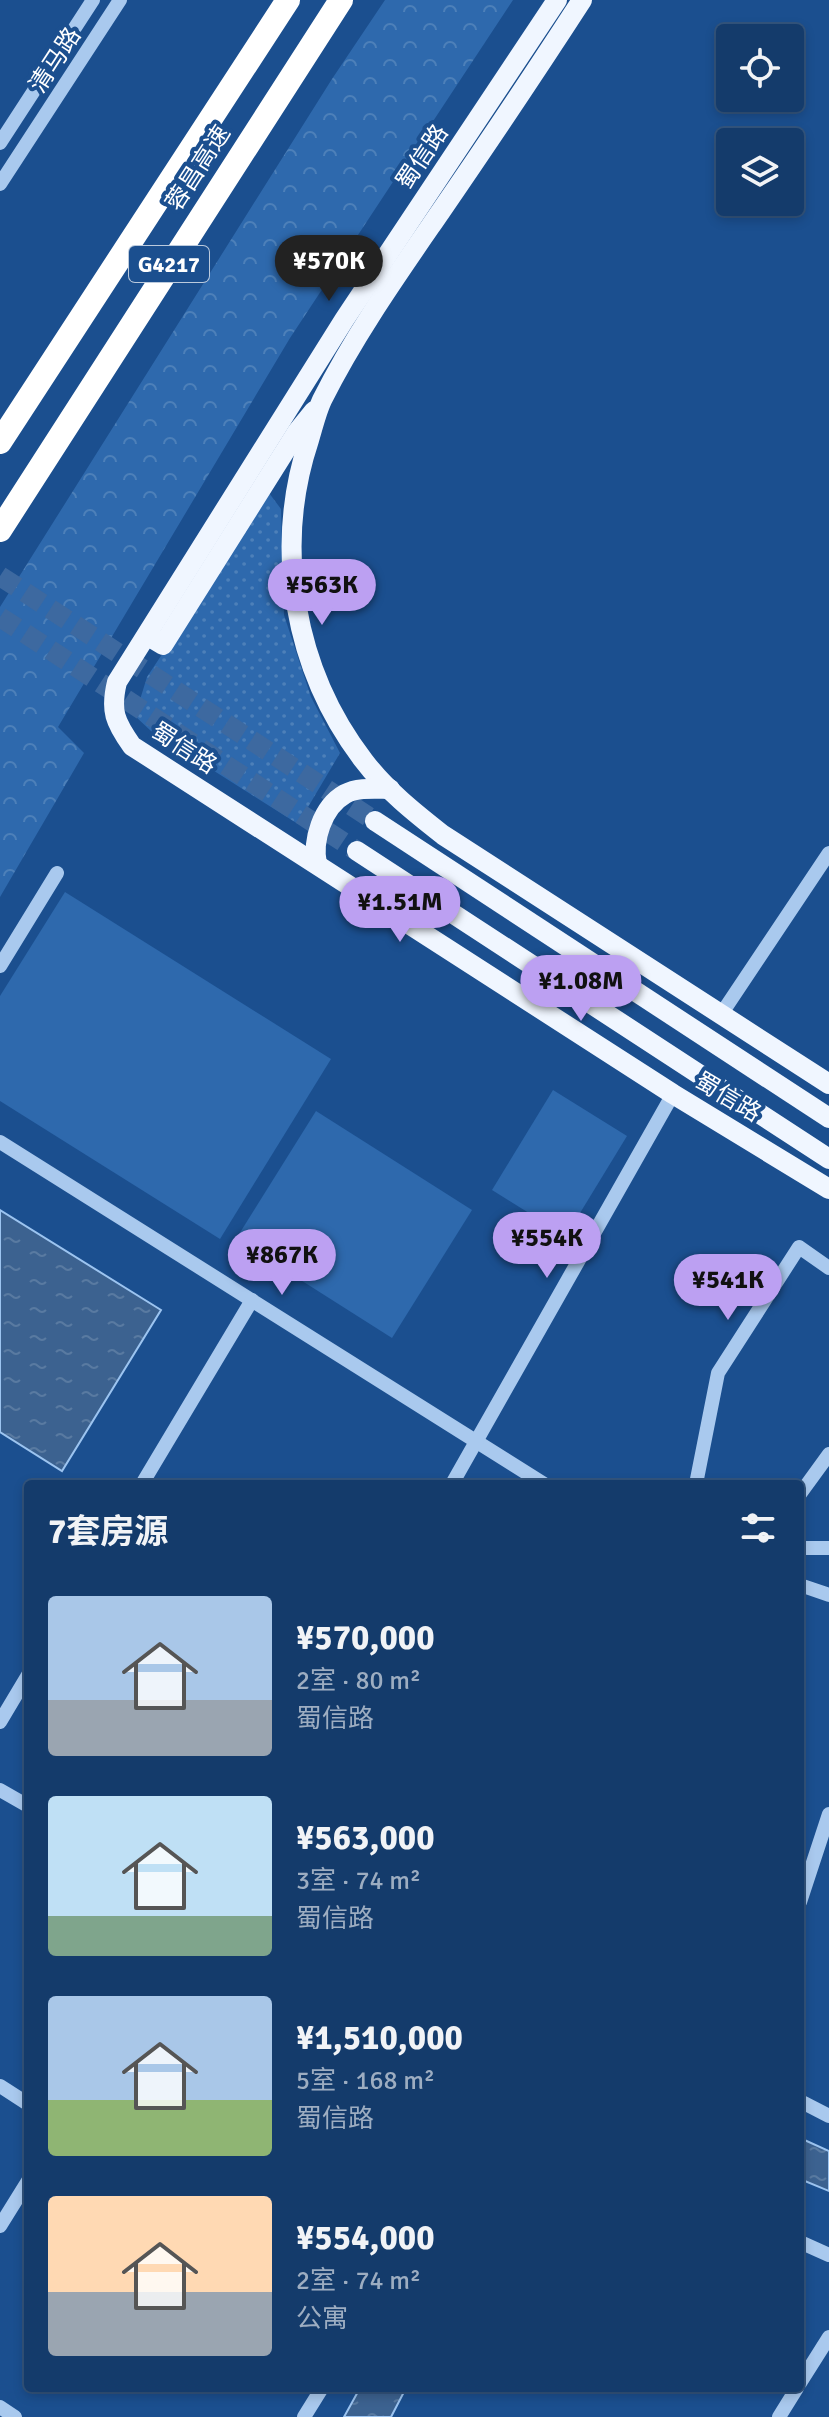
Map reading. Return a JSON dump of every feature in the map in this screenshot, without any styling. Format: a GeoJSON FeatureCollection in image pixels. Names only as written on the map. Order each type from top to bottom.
{"type":"FeatureCollection","features":[{"type":"Feature","properties":{"kind":"highway","name":"蓉昌高速"},"geometry":{"type":"LineString","coordinates":[[0,442],[288,0]]}},
{"type":"Feature","properties":{"kind":"highway","name":"蓉昌高速"},"geometry":{"type":"LineString","coordinates":[[0,530],[341,0]]}},
{"type":"Feature","properties":{"kind":"main road","name":"蜀信路"},"geometry":{"type":"LineString","coordinates":[[557,0],[344,320],[117,682],[112,702],[121,731],[132,746],[673,1094],[829,1189]]}},
{"type":"Feature","properties":{"kind":"main road","name":"蜀信路"},"geometry":{"type":"LineString","coordinates":[[582,0],[376,308],[321,403],[302,460],[292,520],[290,552],[302,639],[324,696],[364,761],[403,803],[443,835],[829,1084]]}},
{"type":"Feature","properties":{"kind":"main road"},"geometry":{"type":"LineString","coordinates":[[148,636],[163,645],[297,432],[321,403]]}},
{"type":"Feature","properties":{"kind":"main road"},"geometry":{"type":"LineString","coordinates":[[317,864],[316,842],[329,810],[344,794],[365,789],[390,789]]}},
{"type":"Feature","properties":{"kind":"main road"},"geometry":{"type":"LineString","coordinates":[[375,821],[829,1118]]}},
{"type":"Feature","properties":{"kind":"main road"},"geometry":{"type":"LineString","coordinates":[[357,851],[829,1159]]}},
{"type":"Feature","properties":{"kind":"street","name":"清马路"},"geometry":{"type":"LineString","coordinates":[[0,143],[93,0]]}},
{"type":"Feature","properties":{"kind":"street","name":"清马路"},"geometry":{"type":"LineString","coordinates":[[0,184],[120,0]]}},
{"type":"Feature","properties":{"kind":"street"},"geometry":{"type":"LineString","coordinates":[[722,1013],[829,853]]}},
{"type":"Feature","properties":{"kind":"street"},"geometry":{"type":"LineString","coordinates":[[0,966],[57,873]]}},
{"type":"Feature","properties":{"kind":"street"},"geometry":{"type":"LineString","coordinates":[[454,1480],[673,1094]]}},
{"type":"Feature","properties":{"kind":"street"},"geometry":{"type":"LineString","coordinates":[[0,1142],[538,1480]]}},
{"type":"Feature","properties":{"kind":"street"},"geometry":{"type":"LineString","coordinates":[[697,1480],[718,1373],[799,1247],[829,1268]]}},
{"type":"Feature","properties":{"kind":"street"},"geometry":{"type":"LineString","coordinates":[[144,1480],[252,1300]]}},
{"type":"Feature","properties":{"kind":"street"},"geometry":{"type":"LineString","coordinates":[[804,1488],[829,1454]]}},
{"type":"Feature","properties":{"kind":"street"},"geometry":{"type":"LineString","coordinates":[[804,1548],[829,1548]]}},
{"type":"Feature","properties":{"kind":"street"},"geometry":{"type":"LineString","coordinates":[[804,1586],[829,1595]]}},
{"type":"Feature","properties":{"kind":"street"},"geometry":{"type":"LineString","coordinates":[[0,1722],[24,1682]]}},
{"type":"Feature","properties":{"kind":"street"},"geometry":{"type":"LineString","coordinates":[[0,1790],[24,1804]]}},
{"type":"Feature","properties":{"kind":"street"},"geometry":{"type":"LineString","coordinates":[[804,1890],[829,1814]]}},
{"type":"Feature","properties":{"kind":"street"},"geometry":{"type":"LineString","coordinates":[[0,2086],[24,2101]]}},
{"type":"Feature","properties":{"kind":"street"},"geometry":{"type":"LineString","coordinates":[[804,2103],[829,2116]]}},
{"type":"Feature","properties":{"kind":"street"},"geometry":{"type":"LineString","coordinates":[[0,2226],[24,2187]]}},
{"type":"Feature","properties":{"kind":"street"},"geometry":{"type":"LineString","coordinates":[[804,2244],[829,2255]]}},
{"type":"Feature","properties":{"kind":"street"},"geometry":{"type":"LineString","coordinates":[[804,2378],[829,2337]]}},
{"type":"Feature","properties":{"kind":"street"},"geometry":{"type":"LineString","coordinates":[[304,2417],[320,2392]]}},
{"type":"Feature","properties":{"kind":"street"},"geometry":{"type":"LineString","coordinates":[[779,2417],[795,2392]]}},
{"type":"Feature","properties":{"kind":"street"},"geometry":{"type":"LineString","coordinates":[[0,2407],[15,2417]]}},
{"type":"Feature","properties":{"kind":"green space"},"geometry":{"type":"Polygon","coordinates":[[[385,0],[513,0],[290,338],[58,727],[84,753],[0,897],[0,607],[332,79],[385,0]]]}},
{"type":"Feature","properties":{"kind":"green space"},"geometry":{"type":"Polygon","coordinates":[[[269,493],[281,509],[284,615],[311,697],[340,753],[298,824],[151,731],[135,716],[147,677],[269,493]]]}},
{"type":"Feature","properties":{"kind":"green space"},"geometry":{"type":"Polygon","coordinates":[[[65,892],[331,1059],[220,1239],[0,1101],[0,996],[65,892]]]}},
{"type":"Feature","properties":{"kind":"green space"},"geometry":{"type":"Polygon","coordinates":[[[553,1090],[627,1136],[566,1236],[492,1190],[553,1090]]]}},
{"type":"Feature","properties":{"kind":"green space"},"geometry":{"type":"Polygon","coordinates":[[[316,1111],[472,1210],[392,1338],[236,1239],[316,1111]]]}},
{"type":"Feature","properties":{"kind":"water"},"geometry":{"type":"Polygon","coordinates":[[[0,1210],[161,1310],[62,1471],[0,1432],[0,1210]]]}},
{"type":"Feature","properties":{"kind":"water"},"geometry":{"type":"Polygon","coordinates":[[[804,2140],[829,2151],[829,2191],[804,2181],[804,2140]]]}},
{"type":"Feature","properties":{"kind":"water"},"geometry":{"type":"Polygon","coordinates":[[[358,2392],[404,2392],[391,2417],[344,2417],[358,2392]]]}},
{"type":"Feature","properties":{"kind":"tunnel"},"geometry":{"type":"LineString","coordinates":[[0,576],[375,821]]}},
{"type":"Feature","properties":{"kind":"tunnel"},"geometry":{"type":"LineString","coordinates":[[0,617],[357,851]]}}]}
